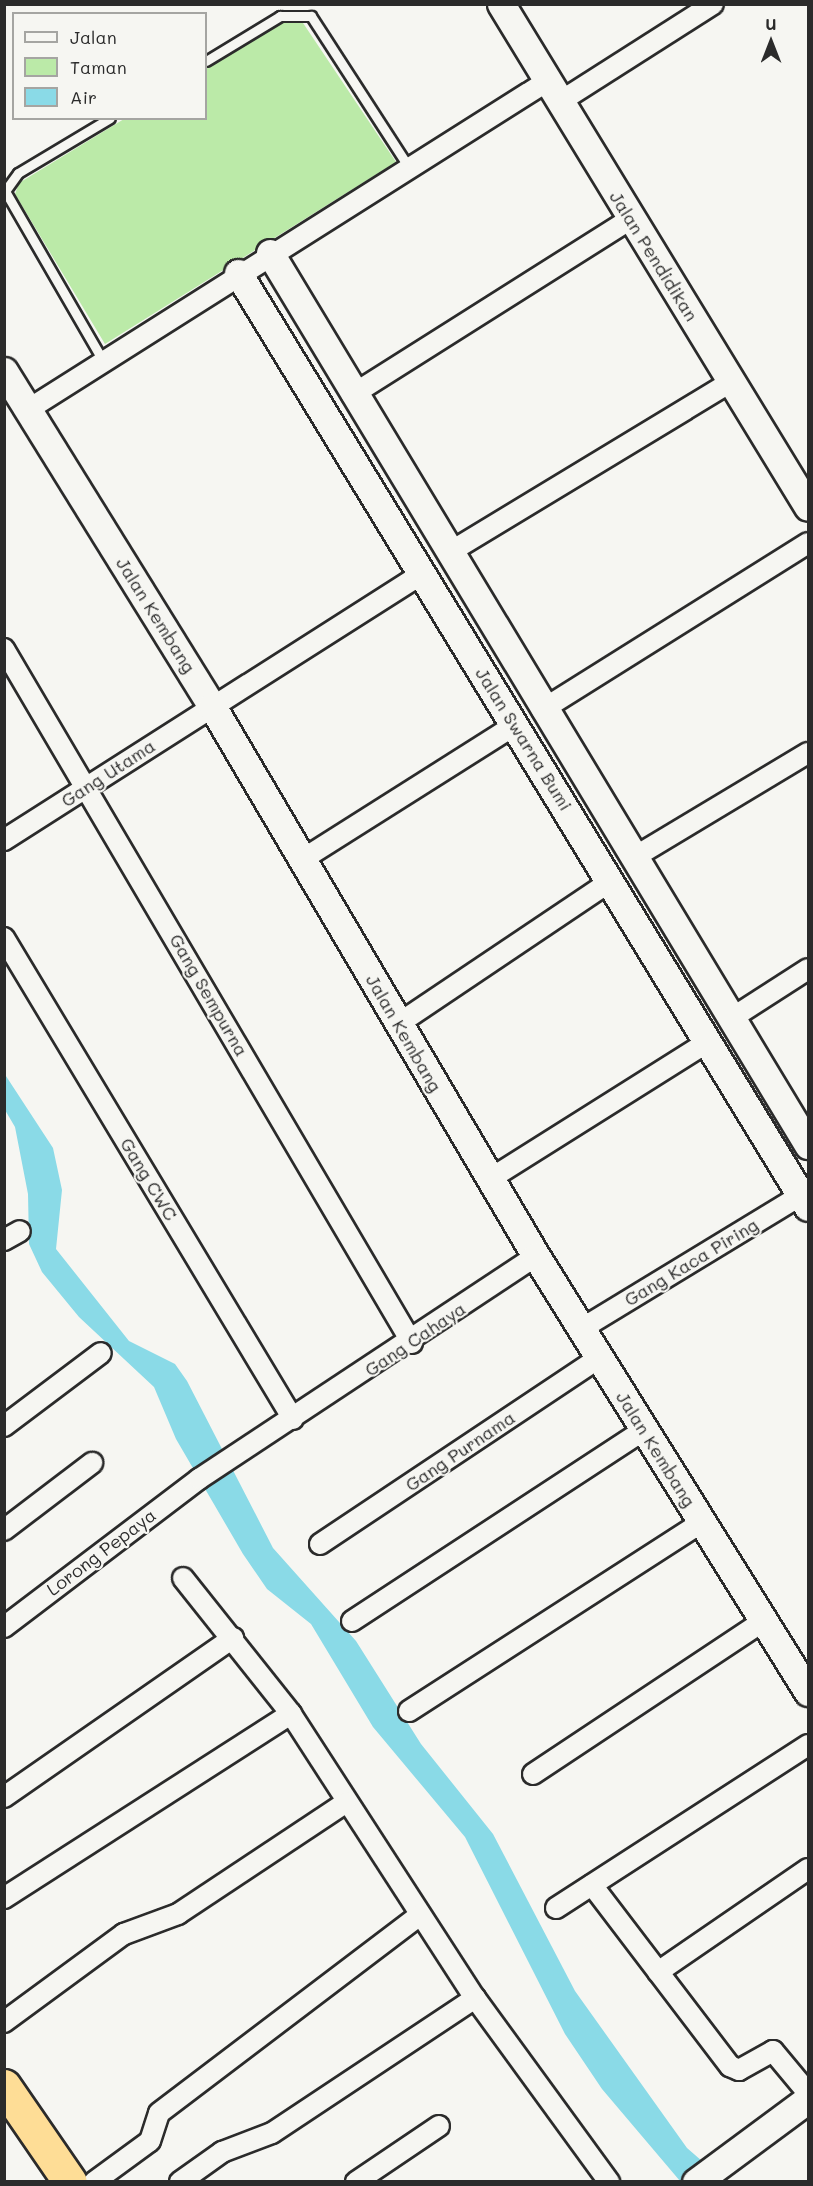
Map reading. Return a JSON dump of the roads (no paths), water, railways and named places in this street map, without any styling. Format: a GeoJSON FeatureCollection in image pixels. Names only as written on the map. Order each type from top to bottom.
{"type":"FeatureCollection","features":[{"type":"Feature","properties":{"kind":"highway"},"geometry":{"type":"LineString","coordinates":[[4,2086],[70,2181]]}},
{"type":"Feature","properties":{"kind":"street","name":"Jalan Pendidikan"},"geometry":{"type":"LineString","coordinates":[[501,4],[630,219],[808,507]]}},
{"type":"Feature","properties":{"kind":"street"},"geometry":{"type":"LineString","coordinates":[[29,409],[102,359],[408,166],[555,91],[713,4]]}},
{"type":"Feature","properties":{"kind":"street"},"geometry":{"type":"LineString","coordinates":[[352,395],[630,219]]}},
{"type":"Feature","properties":{"kind":"street","name":"Jalan Swarna Bumi"},"geometry":{"type":"LineString","coordinates":[[270,253],[352,395],[450,552],[542,710],[805,1139]]}},
{"type":"Feature","properties":{"kind":"street","name":"Jalan Swarna Bumi"},"geometry":{"type":"LineString","coordinates":[[238,273],[612,880],[774,1153],[805,1201]]}},
{"type":"Feature","properties":{"kind":"street","name":"Jalan Kembang"},"geometry":{"type":"LineString","coordinates":[[4,371],[212,706],[536,1256],[762,1622],[808,1692]]}},
{"type":"Feature","properties":{"kind":"street"},"geometry":{"type":"LineString","coordinates":[[450,552],[732,381]]}},
{"type":"Feature","properties":{"kind":"street"},"geometry":{"type":"LineString","coordinates":[[375,495],[403,477]]}},
{"type":"Feature","properties":{"kind":"street"},"geometry":{"type":"LineString","coordinates":[[542,710],[808,543]]}},
{"type":"Feature","properties":{"kind":"street","name":"Gang Utama"},"geometry":{"type":"LineString","coordinates":[[4,840],[423,573]]}},
{"type":"Feature","properties":{"kind":"street","name":"Gang Sempurna"},"geometry":{"type":"LineString","coordinates":[[4,649],[88,787],[412,1343]]}},
{"type":"Feature","properties":{"kind":"street"},"geometry":{"type":"LineString","coordinates":[[303,859],[515,725]]}},
{"type":"Feature","properties":{"kind":"street"},"geometry":{"type":"LineString","coordinates":[[633,858],[808,753]]}},
{"type":"Feature","properties":{"kind":"street"},"geometry":{"type":"LineString","coordinates":[[590,845],[615,830]]}},
{"type":"Feature","properties":{"kind":"street"},"geometry":{"type":"LineString","coordinates":[[398,1024],[612,880]]}},
{"type":"Feature","properties":{"kind":"street","name":"Gang CWC"},"geometry":{"type":"LineString","coordinates":[[4,938],[293,1419]]}},
{"type":"Feature","properties":{"kind":"street"},"geometry":{"type":"LineString","coordinates":[[732,1018],[808,969]]}},
{"type":"Feature","properties":{"kind":"street"},"geometry":{"type":"LineString","coordinates":[[490,1179],[709,1041]]}},
{"type":"Feature","properties":{"kind":"street"},"geometry":{"type":"LineString","coordinates":[[774,1153],[805,1139]]}},
{"type":"Feature","properties":{"kind":"street","name":"Gang Kaca Piring"},"geometry":{"type":"LineString","coordinates":[[581,1329],[805,1201]]}},
{"type":"Feature","properties":{"kind":"street","name":"Gang Cahaya"},"geometry":{"type":"LineString","coordinates":[[228,1461],[412,1343],[536,1256]]}},
{"type":"Feature","properties":{"kind":"street"},"geometry":{"type":"LineString","coordinates":[[4,1425],[101,1353]]}},
{"type":"Feature","properties":{"kind":"street","name":"Gang Purnama"},"geometry":{"type":"LineString","coordinates":[[320,1544],[599,1358]]}},
{"type":"Feature","properties":{"kind":"street"},"geometry":{"type":"LineString","coordinates":[[352,1621],[644,1431]]}},
{"type":"Feature","properties":{"kind":"street","name":"Lorong Pepaya"},"geometry":{"type":"LineString","coordinates":[[4,1627],[199,1479],[228,1461]]}},
{"type":"Feature","properties":{"kind":"street"},"geometry":{"type":"LineString","coordinates":[[4,1530],[92,1463]]}},
{"type":"Feature","properties":{"kind":"street"},"geometry":{"type":"LineString","coordinates":[[409,1711],[702,1522]]}},
{"type":"Feature","properties":{"kind":"street"},"geometry":{"type":"LineString","coordinates":[[183,1578],[233,1638],[291,1714],[345,1803],[475,1998],[609,2181]]}},
{"type":"Feature","properties":{"kind":"street"},"geometry":{"type":"LineString","coordinates":[[533,1774],[762,1622]]}},
{"type":"Feature","properties":{"kind":"street"},"geometry":{"type":"LineString","coordinates":[[4,1797],[233,1638]]}},
{"type":"Feature","properties":{"kind":"street"},"geometry":{"type":"LineString","coordinates":[[4,1899],[291,1714]]}},
{"type":"Feature","properties":{"kind":"street"},"geometry":{"type":"LineString","coordinates":[[556,1908],[808,1745]]}},
{"type":"Feature","properties":{"kind":"street"},"geometry":{"type":"LineString","coordinates":[[4,2022],[124,1934],[178,1914],[345,1803]]}},
{"type":"Feature","properties":{"kind":"street"},"geometry":{"type":"LineString","coordinates":[[658,1972],[808,1869]]}},
{"type":"Feature","properties":{"kind":"street"},"geometry":{"type":"LineString","coordinates":[[592,1885],[730,2067],[740,2070],[773,2050],[808,2093]]}},
{"type":"Feature","properties":{"kind":"street"},"geometry":{"type":"LineString","coordinates":[[94,2181],[150,2141],[159,2113],[420,1915]]}},
{"type":"Feature","properties":{"kind":"street"},"geometry":{"type":"LineString","coordinates":[[180,2181],[222,2152],[272,2133],[475,1998]]}},
{"type":"Feature","properties":{"kind":"street"},"geometry":{"type":"LineString","coordinates":[[705,2175],[808,2099]]}},
{"type":"Feature","properties":{"kind":"street"},"geometry":{"type":"LineString","coordinates":[[356,2181],[439,2126]]}},
{"type":"Feature","properties":{"kind":"lane"},"geometry":{"type":"LineString","coordinates":[[207,60],[280,16],[311,16],[408,166]]}},
{"type":"Feature","properties":{"kind":"lane"},"geometry":{"type":"LineString","coordinates":[[102,359],[5,191],[18,173],[107,120]]}},
{"type":"Feature","properties":{"kind":"water"},"geometry":{"type":"Polygon","coordinates":[[[4,1073],[53,1148],[62,1190],[56,1249],[129,1341],[175,1364],[187,1381],[273,1548],[356,1641],[421,1744],[493,1834],[575,1991],[687,2148],[725,2181],[680,2181],[602,2089],[565,2034],[465,1837],[373,1727],[311,1624],[267,1589],[243,1554],[176,1439],[154,1387],[79,1317],[42,1272],[29,1244],[28,1194],[15,1127],[5,1110],[4,1073]]]}}]}
